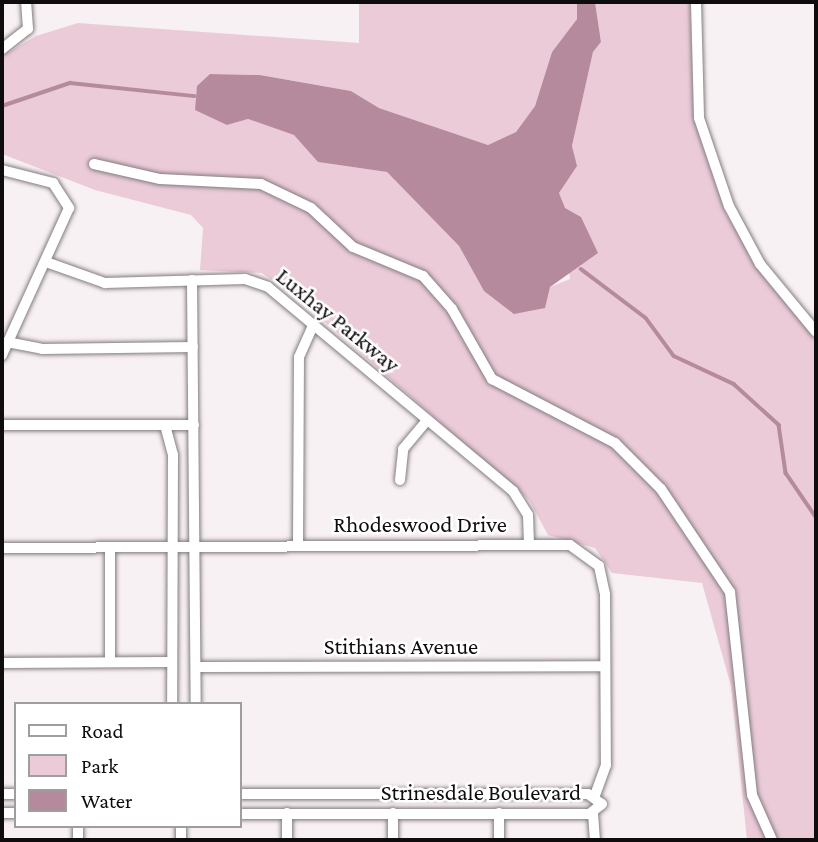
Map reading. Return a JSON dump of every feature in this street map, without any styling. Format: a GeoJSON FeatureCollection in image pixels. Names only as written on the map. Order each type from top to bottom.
{"type":"FeatureCollection","features":[{"type":"Feature","properties":{"kind":"street"},"geometry":{"type":"LineString","coordinates":[[2,49],[28,29],[26,2]]}},
{"type":"Feature","properties":{"kind":"street"},"geometry":{"type":"LineString","coordinates":[[696,2],[699,118],[729,206],[761,264],[816,332]]}},
{"type":"Feature","properties":{"kind":"street"},"geometry":{"type":"LineString","coordinates":[[94,164],[160,179],[261,184],[311,208],[353,247],[423,276],[452,309],[492,379],[615,443],[661,489],[730,592],[752,795],[772,840]]}},
{"type":"Feature","properties":{"kind":"street"},"geometry":{"type":"LineString","coordinates":[[2,170],[53,183],[65,195],[69,208],[2,355]]}},
{"type":"Feature","properties":{"kind":"street","name":"Luxhay Parkway"},"geometry":{"type":"LineString","coordinates":[[46,262],[105,283],[192,280],[257,282],[313,325],[523,503],[529,544]]}},
{"type":"Feature","properties":{"kind":"street"},"geometry":{"type":"LineString","coordinates":[[192,280],[198,546],[196,702]]}},
{"type":"Feature","properties":{"kind":"street"},"geometry":{"type":"LineString","coordinates":[[298,545],[299,357],[313,325]]}},
{"type":"Feature","properties":{"kind":"street"},"geometry":{"type":"LineString","coordinates":[[7,342],[43,349],[193,347]]}},
{"type":"Feature","properties":{"kind":"street"},"geometry":{"type":"LineString","coordinates":[[400,480],[403,449],[427,420]]}},
{"type":"Feature","properties":{"kind":"street"},"geometry":{"type":"LineString","coordinates":[[2,425],[194,425]]}},
{"type":"Feature","properties":{"kind":"street"},"geometry":{"type":"LineString","coordinates":[[165,425],[173,455],[172,702]]}},
{"type":"Feature","properties":{"kind":"street","name":"Rhodeswood Drive"},"geometry":{"type":"LineString","coordinates":[[2,548],[570,545],[599,566],[606,765],[595,796]]}},
{"type":"Feature","properties":{"kind":"street"},"geometry":{"type":"LineString","coordinates":[[110,548],[110,662]]}},
{"type":"Feature","properties":{"kind":"street"},"geometry":{"type":"LineString","coordinates":[[2,663],[172,662]]}},
{"type":"Feature","properties":{"kind":"street","name":"Stithians Avenue"},"geometry":{"type":"LineString","coordinates":[[197,667],[604,666]]}},
{"type":"Feature","properties":{"kind":"street","name":"Strinesdale Boulevard"},"geometry":{"type":"LineString","coordinates":[[242,793],[595,796],[602,804],[593,813],[242,814]]}},
{"type":"Feature","properties":{"kind":"street"},"geometry":{"type":"LineString","coordinates":[[287,813],[287,840]]}},
{"type":"Feature","properties":{"kind":"street"},"geometry":{"type":"LineString","coordinates":[[393,813],[393,840]]}},
{"type":"Feature","properties":{"kind":"street"},"geometry":{"type":"LineString","coordinates":[[499,813],[499,840]]}},
{"type":"Feature","properties":{"kind":"street"},"geometry":{"type":"LineString","coordinates":[[593,813],[595,840]]}},
{"type":"Feature","properties":{"kind":"green space"},"geometry":{"type":"Polygon","coordinates":[[[359,2],[577,2],[577,19],[552,52],[535,106],[516,132],[488,145],[379,108],[351,91],[260,75],[210,74],[227,125],[248,119],[295,135],[318,162],[387,172],[459,246],[484,291],[550,287],[570,279],[559,193],[576,166],[572,146],[593,52],[601,42],[595,2],[690,2],[694,119],[725,212],[762,273],[816,333],[816,840],[747,840],[731,686],[702,583],[612,573],[595,548],[548,535],[529,500],[301,301],[262,273],[200,270],[203,228],[191,215],[95,190],[2,154],[2,56],[36,36],[78,23],[359,43],[359,2]]]}},
{"type":"Feature","properties":{"kind":"water"},"geometry":{"type":"Polygon","coordinates":[[[577,2],[595,2],[601,42],[593,52],[572,146],[577,166],[559,193],[565,208],[581,217],[598,253],[550,287],[545,308],[514,314],[484,291],[459,246],[387,172],[318,162],[294,135],[248,119],[227,125],[195,110],[197,86],[210,74],[260,75],[351,91],[379,108],[488,145],[516,132],[535,106],[552,52],[577,19],[577,2]]]}},
{"type":"Feature","properties":{"kind":"waterway"},"geometry":{"type":"LineString","coordinates":[[2,106],[70,83],[194,96]]}},
{"type":"Feature","properties":{"kind":"waterway"},"geometry":{"type":"LineString","coordinates":[[581,269],[646,318],[674,356],[734,384],[779,425],[786,473],[816,517]]}}]}
